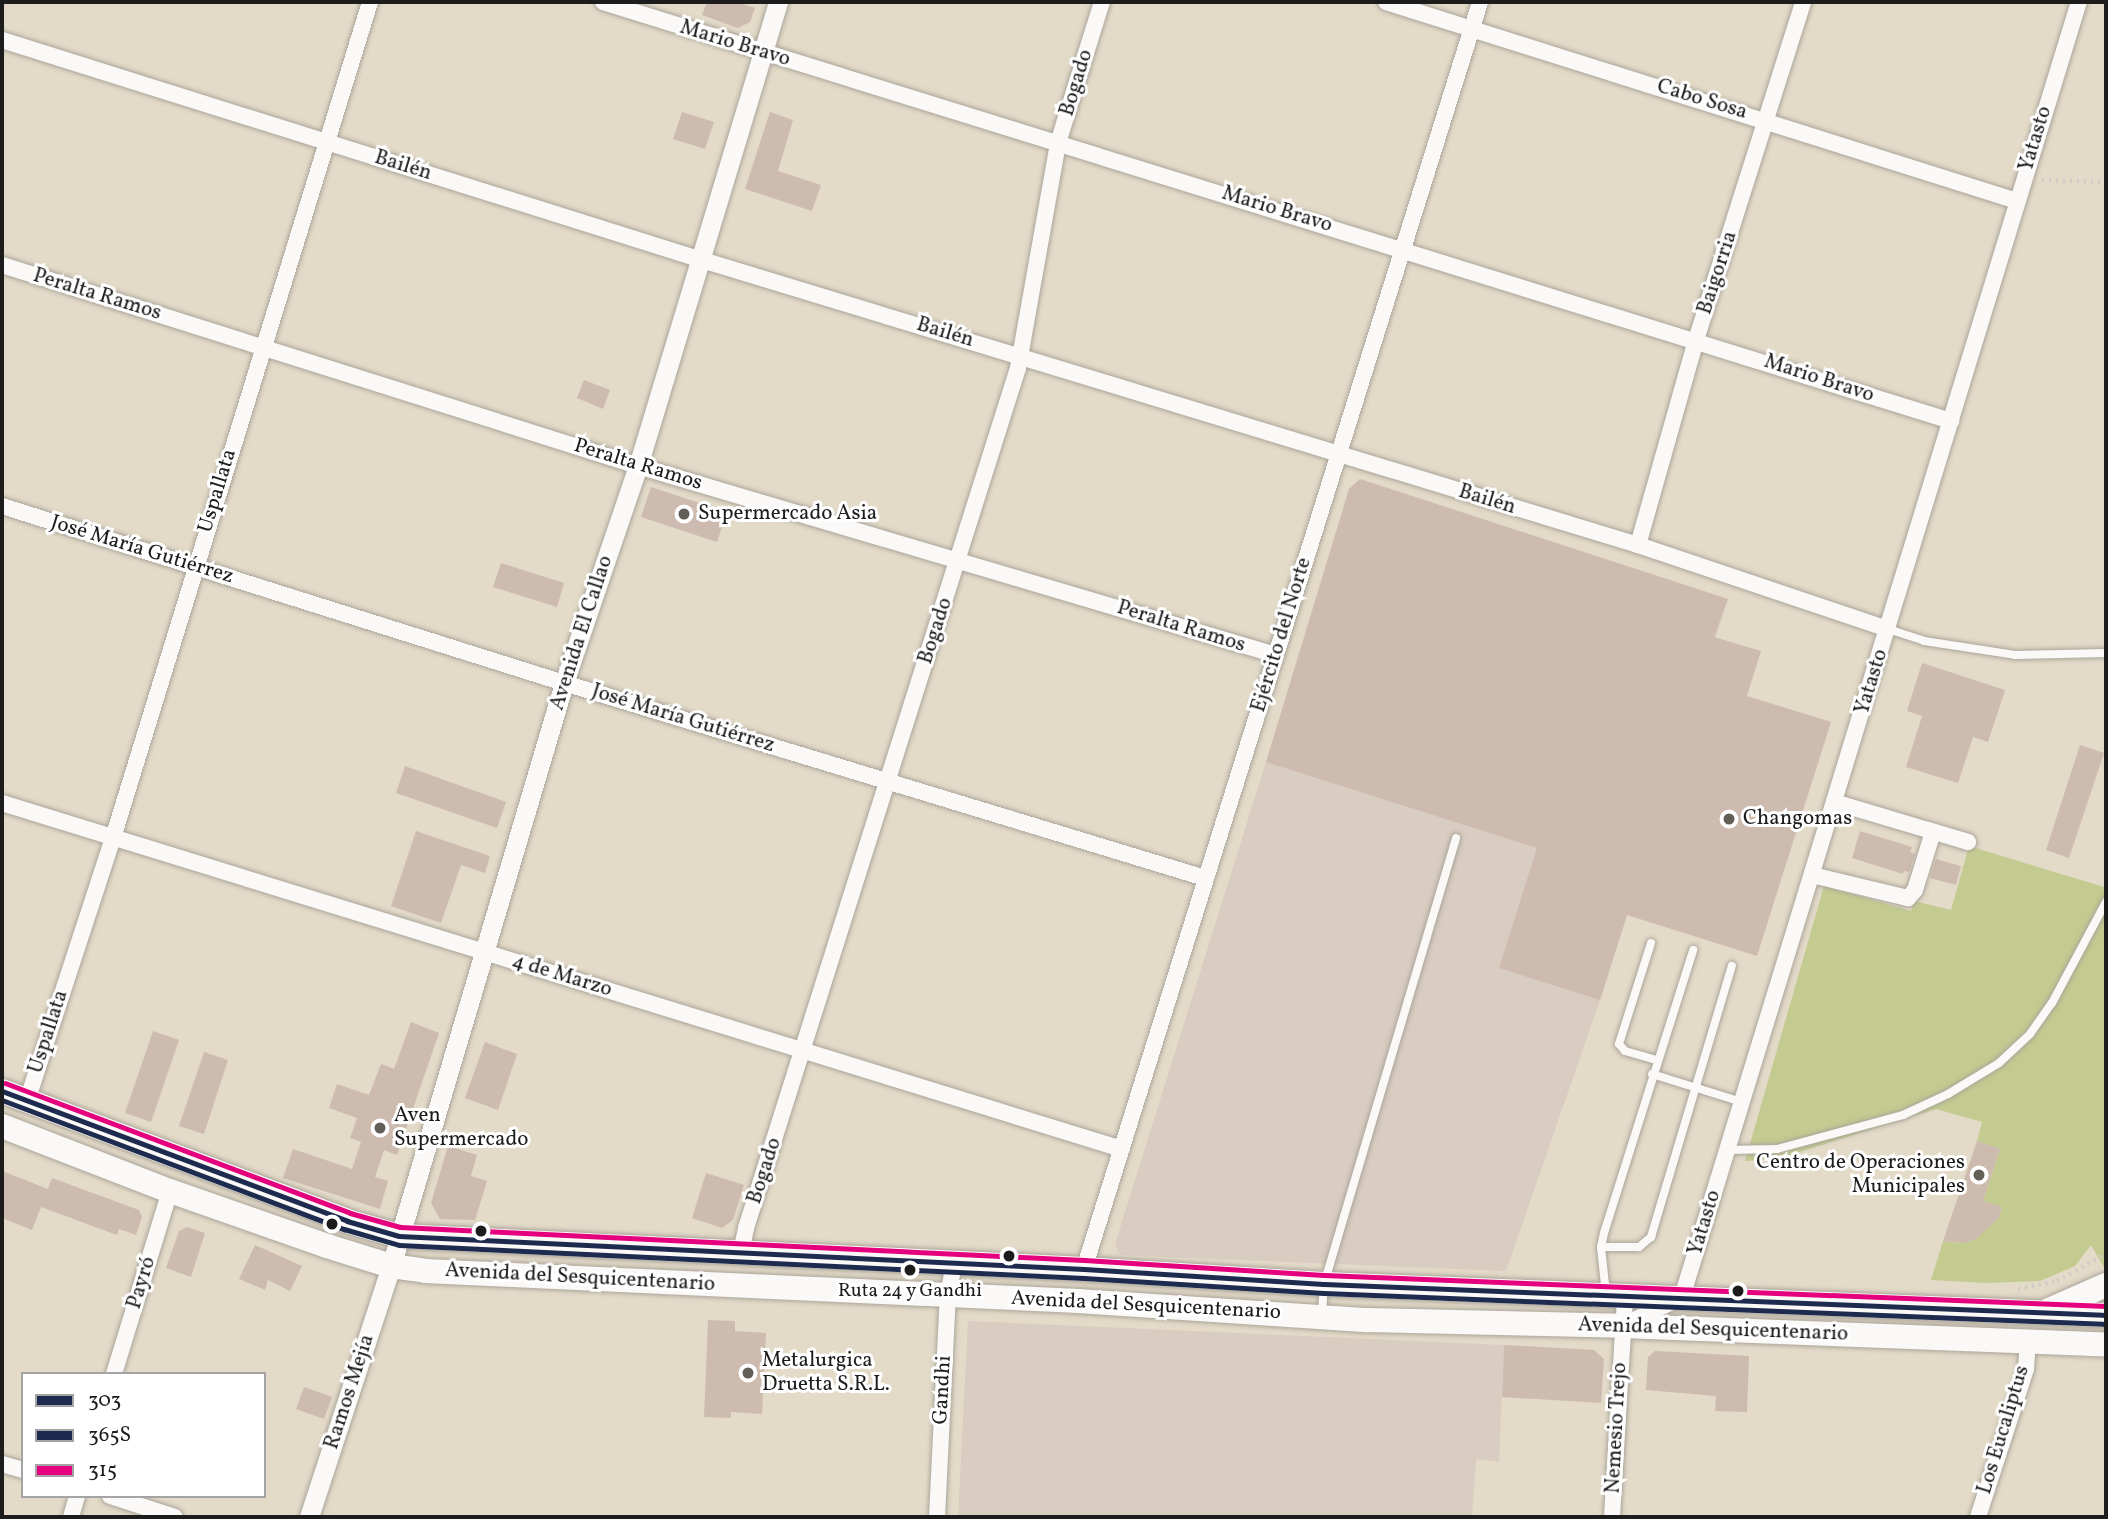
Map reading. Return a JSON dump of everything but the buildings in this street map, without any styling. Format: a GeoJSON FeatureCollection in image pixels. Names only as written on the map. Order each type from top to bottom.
{"type":"FeatureCollection","features":[{"type":"Feature","properties":{"kind":"main road","name":"Avenida del Sesquicentenario"},"geometry":{"type":"LineString","coordinates":[[2,1091],[347,1221],[400,1236],[1084,1269],[1324,1284],[2106,1315]]}},
{"type":"Feature","properties":{"kind":"main road","name":"Avenida del Sesquicentenario"},"geometry":{"type":"LineString","coordinates":[[2,1126],[170,1191],[391,1266],[425,1271],[948,1295],[1322,1317],[1622,1325],[2106,1345]]}},
{"type":"Feature","properties":{"kind":"main road"},"geometry":{"type":"LineString","coordinates":[[2040,1314],[2106,1285]]}},
{"type":"Feature","properties":{"kind":"street","name":"Uspallata"},"geometry":{"type":"LineString","coordinates":[[27,1101],[113,838],[370,2]]}},
{"type":"Feature","properties":{"kind":"street","name":"Mario Bravo"},"geometry":{"type":"LineString","coordinates":[[603,2],[1402,248],[1951,421]]}},
{"type":"Feature","properties":{"kind":"street","name":"Avenida El Callao"},"geometry":{"type":"LineString","coordinates":[[391,1266],[564,683],[638,466],[778,2]]}},
{"type":"Feature","properties":{"kind":"street","name":"Bogado"},"geometry":{"type":"LineString","coordinates":[[741,1252],[746,1228],[805,1051],[1021,356],[1058,143],[1102,2]]}},
{"type":"Feature","properties":{"kind":"street","name":"Cabo Sosa"},"geometry":{"type":"LineString","coordinates":[[1386,2],[2017,201]]}},
{"type":"Feature","properties":{"kind":"street","name":"Ejército del Norte"},"geometry":{"type":"LineString","coordinates":[[1084,1269],[1480,2]]}},
{"type":"Feature","properties":{"kind":"street","name":"Baigorria"},"geometry":{"type":"LineString","coordinates":[[1638,545],[1696,340],[1804,2]]}},
{"type":"Feature","properties":{"kind":"street","name":"Yatasto"},"geometry":{"type":"LineString","coordinates":[[1682,1297],[2079,2]]}},
{"type":"Feature","properties":{"kind":"street","name":"Bailén"},"geometry":{"type":"LineString","coordinates":[[2,40],[702,260],[1021,356],[1337,456],[1638,545],[1888,629]]}},
{"type":"Feature","properties":{"kind":"street","name":"Peralta Ramos"},"geometry":{"type":"LineString","coordinates":[[2,265],[638,466],[1276,655]]}},
{"type":"Feature","properties":{"kind":"street","name":"José María Gutiérrez"},"geometry":{"type":"LineString","coordinates":[[2,506],[564,683],[1205,878]]}},
{"type":"Feature","properties":{"kind":"street"},"geometry":{"type":"LineString","coordinates":[[1834,802],[1968,842]]}},
{"type":"Feature","properties":{"kind":"street","name":"4 de Marzo"},"geometry":{"type":"LineString","coordinates":[[2,803],[1122,1149]]}},
{"type":"Feature","properties":{"kind":"street"},"geometry":{"type":"LineString","coordinates":[[1812,875],[1908,898],[1915,890],[1933,832]]}},
{"type":"Feature","properties":{"kind":"street","name":"Payró"},"geometry":{"type":"LineString","coordinates":[[115,1372],[170,1191]]}},
{"type":"Feature","properties":{"kind":"street","name":"Gandhi"},"geometry":{"type":"LineString","coordinates":[[937,1517],[948,1295],[954,1263]]}},
{"type":"Feature","properties":{"kind":"street","name":"Ramos Mejía"},"geometry":{"type":"LineString","coordinates":[[309,1517],[391,1266]]}},
{"type":"Feature","properties":{"kind":"street","name":"Nemesio Trejo"},"geometry":{"type":"LineString","coordinates":[[1612,1517],[1622,1325],[1616,1296]]}},
{"type":"Feature","properties":{"kind":"street"},"geometry":{"type":"LineString","coordinates":[[1622,1325],[1682,1297]]}},
{"type":"Feature","properties":{"kind":"street","name":"Los Eucaliptus"},"geometry":{"type":"LineString","coordinates":[[1978,1517],[2026,1369],[2028,1343]]}},
{"type":"Feature","properties":{"kind":"street"},"geometry":{"type":"LineString","coordinates":[[2,1464],[21,1469]]}},
{"type":"Feature","properties":{"kind":"street"},"geometry":{"type":"LineString","coordinates":[[71,1517],[76,1498]]}},
{"type":"Feature","properties":{"kind":"street"},"geometry":{"type":"LineString","coordinates":[[116,1498],[175,1517]]}},
{"type":"Feature","properties":{"kind":"lane"},"geometry":{"type":"LineString","coordinates":[[1888,629],[1924,641],[2015,655],[2106,653]]}},
{"type":"Feature","properties":{"kind":"lane"},"geometry":{"type":"LineString","coordinates":[[1322,1317],[1324,1284],[1456,838]]}},
{"type":"Feature","properties":{"kind":"lane"},"geometry":{"type":"LineString","coordinates":[[1728,1150],[1777,1149],[1903,1115],[1948,1094],[1989,1069],[2030,1034],[2052,1003],[2106,902]]}},
{"type":"Feature","properties":{"kind":"lane"},"geometry":{"type":"LineString","coordinates":[[1651,943],[1619,1044],[1625,1051],[1657,1060]]}},
{"type":"Feature","properties":{"kind":"lane"},"geometry":{"type":"LineString","coordinates":[[1616,1296],[1601,1247],[1652,1074],[1693,950]]}},
{"type":"Feature","properties":{"kind":"lane"},"geometry":{"type":"LineString","coordinates":[[1601,1247],[1639,1247],[1651,1237],[1732,966]]}},
{"type":"Feature","properties":{"kind":"lane"},"geometry":{"type":"LineString","coordinates":[[1652,1074],[1742,1102]]}},
{"type":"Feature","properties":{"kind":"path"},"geometry":{"type":"LineString","coordinates":[[2025,177],[2047,181],[2106,182]]}},
{"type":"Feature","properties":{"kind":"path"},"geometry":{"type":"LineString","coordinates":[[2035,1288],[2078,1272],[2106,1254]]}},
{"type":"Feature","properties":{"kind":"shaded area"},"geometry":{"type":"Polygon","coordinates":[[[1360,479],[1728,599],[1600,1000],[1506,1271],[1120,1255],[1115,1244],[1266,762],[1360,479]]]}},
{"type":"Feature","properties":{"kind":"shaded area"},"geometry":{"type":"Polygon","coordinates":[[[968,1321],[1504,1345],[1499,1462],[1476,1459],[1472,1517],[958,1517],[968,1321]]]}},
{"type":"Feature","properties":{"kind":"green space"},"geometry":{"type":"Polygon","coordinates":[[[1969,846],[2104,887],[2106,885],[2106,1271],[2091,1245],[2075,1266],[2040,1281],[1986,1283],[1931,1280],[1943,1241],[1964,1243],[1976,1239],[1998,1218],[2002,1208],[1983,1201],[2000,1149],[1977,1141],[1982,1122],[1936,1109],[1777,1159],[1745,1161],[1824,886],[1911,911],[1914,901],[1951,910],[1969,846]]]}},
{"type":"Feature","properties":{"kind":"transit line","name":"315"},"geometry":{"type":"LineString","coordinates":[[5,1083],[350,1213],[400,1227],[1084,1260],[1324,1275],[2106,1306]]}},
{"type":"Feature","properties":{"kind":"transit line","name":"303"},"geometry":{"type":"LineString","coordinates":[[2,1091],[347,1221],[399,1236],[1084,1269],[1324,1284],[2106,1315]]}},
{"type":"Feature","properties":{"kind":"transit line","name":"365S"},"geometry":{"type":"LineString","coordinates":[[2,1100],[344,1229],[399,1245],[1084,1278],[1324,1293],[2106,1324]]}},
{"type":"Feature","properties":{"kind":"place","name":"Supermercado Asia"},"geometry":{"type":"Point","coordinates":[684,514]}},
{"type":"Feature","properties":{"kind":"place","name":"Changomas"},"geometry":{"type":"Point","coordinates":[1729,819]}},
{"type":"Feature","properties":{"kind":"place","name":"Aven Supermercado"},"geometry":{"type":"Point","coordinates":[380,1128]}},
{"type":"Feature","properties":{"kind":"place","name":"Centro de Operaciones Municipales"},"geometry":{"type":"Point","coordinates":[1979,1175]}},
{"type":"Feature","properties":{"kind":"place","name":"Ruta 24 y Gandhi"},"geometry":{"type":"Point","coordinates":[910,1270]}},
{"type":"Feature","properties":{"kind":"place","name":"Metalurgica Druetta S.R.L."},"geometry":{"type":"Point","coordinates":[748,1373]}}]}
